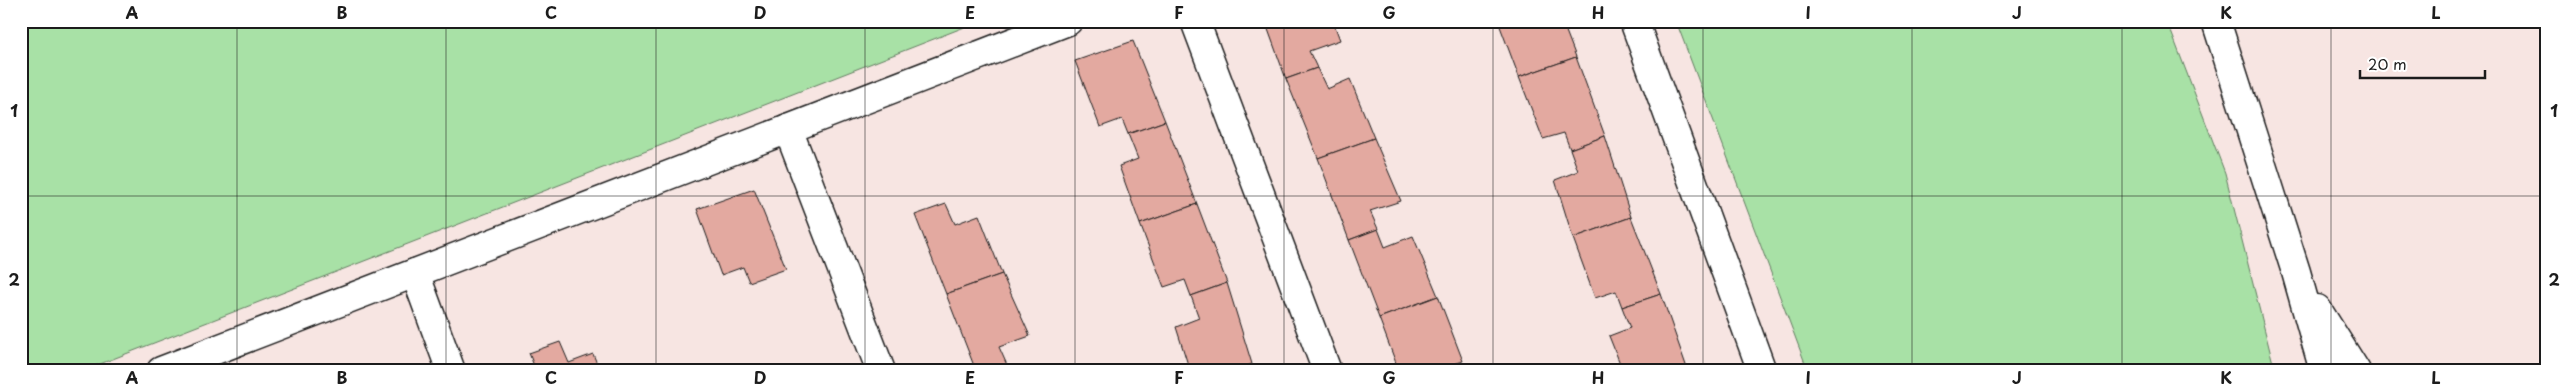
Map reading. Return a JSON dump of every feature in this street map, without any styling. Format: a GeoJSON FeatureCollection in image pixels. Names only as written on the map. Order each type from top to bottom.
{"type":"FeatureCollection","features":[{"type":"Feature","properties":{"kind":"street"},"geometry":{"type":"LineString","coordinates":[[161,371],[1068,21]]}},
{"type":"Feature","properties":{"kind":"street"},"geometry":{"type":"LineString","coordinates":[[1195,21],[1327,371]]}},
{"type":"Feature","properties":{"kind":"street"},"geometry":{"type":"LineString","coordinates":[[1634,21],[1762,371]]}},
{"type":"Feature","properties":{"kind":"street"},"geometry":{"type":"LineString","coordinates":[[2216,21],[2296,272],[2324,371]]}},
{"type":"Feature","properties":{"kind":"street"},"geometry":{"type":"LineString","coordinates":[[788,129],[881,371]]}},
{"type":"Feature","properties":{"kind":"street"},"geometry":{"type":"LineString","coordinates":[[2296,272],[2333,338],[2356,371]]}},
{"type":"Feature","properties":{"kind":"street"},"geometry":{"type":"LineString","coordinates":[[415,273],[451,371]]}},
{"type":"Feature","properties":{"kind":"shaded area"},"geometry":{"type":"Polygon","coordinates":[[[21,21],[2547,21],[2547,371],[21,371],[21,21]]]}},
{"type":"Feature","properties":{"kind":"green space"},"geometry":{"type":"Polygon","coordinates":[[[21,21],[980,21],[82,371],[21,371],[21,21]]]}},
{"type":"Feature","properties":{"kind":"green space"},"geometry":{"type":"Polygon","coordinates":[[[1676,21],[2167,21],[2225,173],[2275,371],[1808,371],[1676,21]]]}},
{"type":"Feature","properties":{"kind":"building"},"geometry":{"type":"Polygon","coordinates":[[[1265,21],[1333,21],[1340,40],[1309,51],[1317,68],[1286,79],[1265,21]]]}},
{"type":"Feature","properties":{"kind":"building"},"geometry":{"type":"Polygon","coordinates":[[[1498,21],[1562,21],[1576,57],[1519,77],[1498,21]]]}},
{"type":"Feature","properties":{"kind":"building"},"geometry":{"type":"Polygon","coordinates":[[[1133,41],[1165,121],[1128,134],[1122,119],[1100,127],[1075,61],[1133,41]]]}},
{"type":"Feature","properties":{"kind":"building"},"geometry":{"type":"Polygon","coordinates":[[[1576,57],[1605,136],[1570,149],[1564,133],[1543,139],[1519,77],[1576,57]]]}},
{"type":"Feature","properties":{"kind":"building"},"geometry":{"type":"Polygon","coordinates":[[[1317,68],[1327,89],[1350,79],[1374,138],[1318,158],[1286,79],[1317,68]]]}},
{"type":"Feature","properties":{"kind":"building"},"geometry":{"type":"Polygon","coordinates":[[[1165,121],[1197,204],[1140,224],[1119,166],[1138,159],[1128,134],[1165,121]]]}},
{"type":"Feature","properties":{"kind":"building"},"geometry":{"type":"Polygon","coordinates":[[[1605,136],[1631,217],[1573,238],[1555,180],[1578,171],[1570,149],[1605,136]]]}},
{"type":"Feature","properties":{"kind":"building"},"geometry":{"type":"Polygon","coordinates":[[[1374,138],[1401,201],[1370,211],[1378,229],[1349,240],[1318,158],[1374,138]]]}},
{"type":"Feature","properties":{"kind":"building"},"geometry":{"type":"Polygon","coordinates":[[[754,189],[786,269],[749,282],[743,267],[721,275],[697,209],[754,189]]]}},
{"type":"Feature","properties":{"kind":"building"},"geometry":{"type":"Polygon","coordinates":[[[946,204],[955,224],[979,215],[1002,274],[946,294],[915,215],[946,204]]]}},
{"type":"Feature","properties":{"kind":"building"},"geometry":{"type":"Polygon","coordinates":[[[1197,204],[1227,283],[1191,296],[1185,280],[1164,287],[1140,224],[1197,204]]]}},
{"type":"Feature","properties":{"kind":"building"},"geometry":{"type":"Polygon","coordinates":[[[1631,217],[1661,294],[1622,307],[1616,291],[1595,298],[1573,238],[1631,217]]]}},
{"type":"Feature","properties":{"kind":"building"},"geometry":{"type":"Polygon","coordinates":[[[1378,229],[1385,247],[1413,236],[1438,296],[1379,318],[1349,240],[1378,229]]]}},
{"type":"Feature","properties":{"kind":"building"},"geometry":{"type":"Polygon","coordinates":[[[1002,274],[1030,336],[999,347],[1007,365],[991,371],[976,371],[946,294],[1002,274]]]}},
{"type":"Feature","properties":{"kind":"building"},"geometry":{"type":"Polygon","coordinates":[[[1227,283],[1252,364],[1234,371],[1190,371],[1176,327],[1199,318],[1191,296],[1227,283]]]}},
{"type":"Feature","properties":{"kind":"building"},"geometry":{"type":"Polygon","coordinates":[[[1661,294],[1688,371],[1623,371],[1609,336],[1630,328],[1622,307],[1661,294]]]}},
{"type":"Feature","properties":{"kind":"building"},"geometry":{"type":"Polygon","coordinates":[[[1438,296],[1463,361],[1433,371],[1399,371],[1379,318],[1438,296]]]}},
{"type":"Feature","properties":{"kind":"building"},"geometry":{"type":"Polygon","coordinates":[[[560,342],[569,363],[593,354],[600,371],[536,371],[529,353],[560,342]]]}}]}
